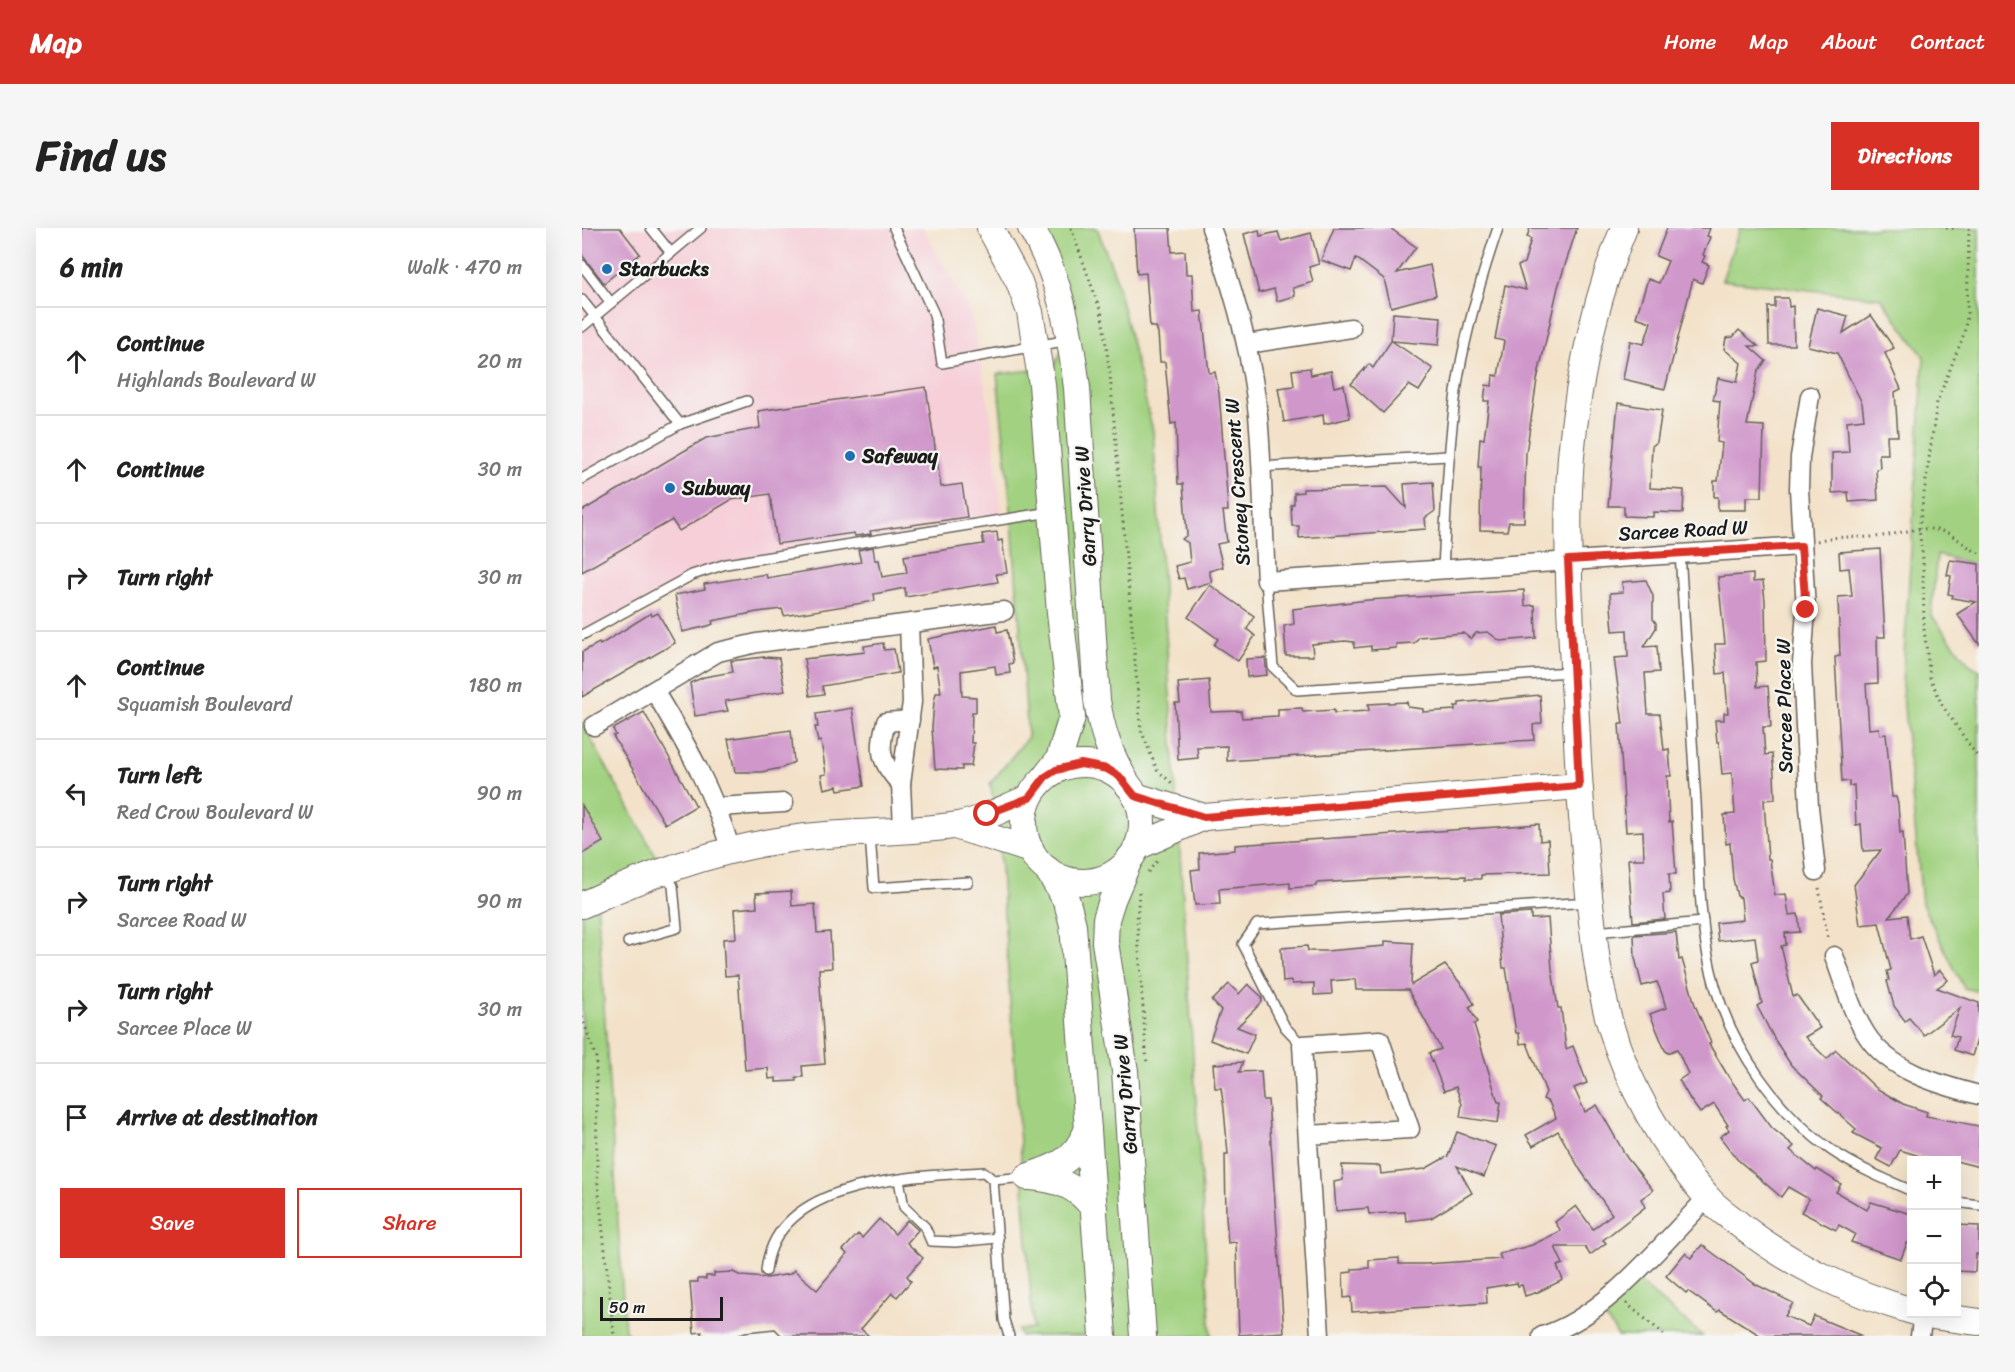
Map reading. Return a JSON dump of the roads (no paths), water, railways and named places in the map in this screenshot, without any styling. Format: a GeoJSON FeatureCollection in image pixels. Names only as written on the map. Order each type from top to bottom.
{"type":"FeatureCollection","features":[{"type":"Feature","properties":{"kind":"main road","name":"Garry Drive W"},"geometry":{"type":"LineString","coordinates":[[990,228],[1019,282],[1030,312],[1038,347],[1060,613],[1072,717],[1059,759],[1045,777]]}},
{"type":"Feature","properties":{"kind":"main road","name":"Garry Drive W"},"geometry":{"type":"LineString","coordinates":[[1031,228],[1063,304],[1071,340],[1077,388],[1097,700],[1103,735],[1113,761],[1132,790]]}},
{"type":"Feature","properties":{"kind":"main road"},"geometry":{"type":"LineString","coordinates":[[1624,228],[1594,327],[1573,435],[1568,560],[1579,786],[1593,932],[1610,1023],[1626,1069],[1645,1107],[1707,1198],[1770,1248],[1844,1289],[1918,1319],[1979,1322]]}},
{"type":"Feature","properties":{"kind":"main road"},"geometry":{"type":"LineString","coordinates":[[1204,817],[1137,861],[1098,880],[1071,881],[1048,870],[1031,850],[1024,824],[1029,798],[1045,777],[1068,765],[1081,764],[1107,769],[1132,790],[1204,817],[1579,786]]}},
{"type":"Feature","properties":{"kind":"main road"},"geometry":{"type":"LineString","coordinates":[[1132,790],[1142,821],[1137,861]]}},
{"type":"Feature","properties":{"kind":"main road"},"geometry":{"type":"LineString","coordinates":[[582,905],[664,870],[731,851],[771,842],[955,826],[1029,798]]}},
{"type":"Feature","properties":{"kind":"main road"},"geometry":{"type":"LineString","coordinates":[[955,826],[1031,850]]}},
{"type":"Feature","properties":{"kind":"main road","name":"Garry Drive W"},"geometry":{"type":"LineString","coordinates":[[1137,861],[1112,900],[1106,919],[1105,942],[1125,1071],[1143,1336]]}},
{"type":"Feature","properties":{"kind":"main road","name":"Garry Drive W"},"geometry":{"type":"LineString","coordinates":[[1048,870],[1067,902],[1073,926],[1103,1336]]}},
{"type":"Feature","properties":{"kind":"main road"},"geometry":{"type":"LineString","coordinates":[[1027,1177],[1067,1161],[1080,1147],[1089,1129]]}},
{"type":"Feature","properties":{"kind":"main road"},"geometry":{"type":"LineString","coordinates":[[1027,1177],[1052,1179],[1070,1186],[1084,1195],[1094,1209]]}},
{"type":"Feature","properties":{"kind":"street","name":"Stoney Crescent W"},"geometry":{"type":"LineString","coordinates":[[1211,228],[1247,344],[1258,416],[1266,581],[1568,560]]}},
{"type":"Feature","properties":{"kind":"street"},"geometry":{"type":"LineString","coordinates":[[1247,344],[1351,328]]}},
{"type":"Feature","properties":{"kind":"street","name":"Sarcee Place W"},"geometry":{"type":"LineString","coordinates":[[1810,396],[1800,457],[1801,546],[1806,610],[1802,664],[1809,807],[1816,871]]}},
{"type":"Feature","properties":{"kind":"street","name":"Sarcee Road W"},"geometry":{"type":"LineString","coordinates":[[1568,560],[1801,546]]}},
{"type":"Feature","properties":{"kind":"street"},"geometry":{"type":"LineString","coordinates":[[594,726],[655,692],[718,651],[757,643],[1004,611]]}},
{"type":"Feature","properties":{"kind":"street"},"geometry":{"type":"LineString","coordinates":[[903,830],[900,784],[910,720],[913,671],[909,624]]}},
{"type":"Feature","properties":{"kind":"street"},"geometry":{"type":"LineString","coordinates":[[655,692],[688,747],[718,807],[731,851]]}},
{"type":"Feature","properties":{"kind":"street"},"geometry":{"type":"LineString","coordinates":[[900,784],[886,770],[882,755],[882,735],[886,722],[910,720]]}},
{"type":"Feature","properties":{"kind":"street"},"geometry":{"type":"LineString","coordinates":[[718,807],[784,803]]}},
{"type":"Feature","properties":{"kind":"street"},"geometry":{"type":"LineString","coordinates":[[1834,956],[1867,1036],[1887,1056],[1913,1073],[1946,1087],[1979,1095]]}},
{"type":"Feature","properties":{"kind":"street"},"geometry":{"type":"LineString","coordinates":[[1308,1135],[1410,1129],[1380,1040],[1302,1045],[1320,1336]]}},
{"type":"Feature","properties":{"kind":"street"},"geometry":{"type":"LineString","coordinates":[[1542,1336],[1564,1329],[1598,1307],[1707,1198]]}},
{"type":"Feature","properties":{"kind":"lane"},"geometry":{"type":"LineString","coordinates":[[651,228],[671,253]]}},
{"type":"Feature","properties":{"kind":"lane"},"geometry":{"type":"LineString","coordinates":[[582,327],[701,228]]}},
{"type":"Feature","properties":{"kind":"lane"},"geometry":{"type":"LineString","coordinates":[[894,228],[934,314],[942,363],[1071,340]]}},
{"type":"Feature","properties":{"kind":"lane"},"geometry":{"type":"LineString","coordinates":[[1443,570],[1448,456],[1456,390],[1472,311],[1498,228]]}},
{"type":"Feature","properties":{"kind":"lane"},"geometry":{"type":"LineString","coordinates":[[582,265],[611,303]]}},
{"type":"Feature","properties":{"kind":"lane"},"geometry":{"type":"LineString","coordinates":[[582,300],[680,424]]}},
{"type":"Feature","properties":{"kind":"lane"},"geometry":{"type":"LineString","coordinates":[[582,479],[680,424],[747,401]]}},
{"type":"Feature","properties":{"kind":"lane"},"geometry":{"type":"LineString","coordinates":[[1260,467],[1448,456]]}},
{"type":"Feature","properties":{"kind":"lane"},"geometry":{"type":"LineString","coordinates":[[582,635],[692,575],[726,564],[1053,511]]}},
{"type":"Feature","properties":{"kind":"lane"},"geometry":{"type":"LineString","coordinates":[[1680,553],[1703,922],[1715,986],[1731,1029],[1755,1070],[1790,1113],[1830,1149],[1871,1174],[1907,1189]]}},
{"type":"Feature","properties":{"kind":"lane"},"geometry":{"type":"LineString","coordinates":[[1266,581],[1273,668],[1297,690],[1574,671]]}},
{"type":"Feature","properties":{"kind":"lane"},"geometry":{"type":"LineString","coordinates":[[869,833],[874,888],[968,882]]}},
{"type":"Feature","properties":{"kind":"lane"},"geometry":{"type":"LineString","coordinates":[[628,942],[677,928],[673,886],[664,870]]}},
{"type":"Feature","properties":{"kind":"lane"},"geometry":{"type":"LineString","coordinates":[[1302,1045],[1285,1027],[1243,944],[1257,924],[1590,902]]}},
{"type":"Feature","properties":{"kind":"lane"},"geometry":{"type":"LineString","coordinates":[[1593,932],[1703,922]]}},
{"type":"Feature","properties":{"kind":"lane"},"geometry":{"type":"LineString","coordinates":[[766,1271],[767,1255],[776,1236],[790,1221],[825,1196],[900,1180],[984,1172],[993,1180],[1004,1320],[1009,1336]]}},
{"type":"Feature","properties":{"kind":"lane"},"geometry":{"type":"LineString","coordinates":[[993,1180],[1027,1177]]}},
{"type":"Feature","properties":{"kind":"lane"},"geometry":{"type":"LineString","coordinates":[[900,1180],[904,1207],[925,1227],[931,1241],[955,1242],[998,1238]]}},
{"type":"Feature","properties":{"kind":"lane"},"geometry":{"type":"LineString","coordinates":[[1961,1203],[1979,1205]]}},
{"type":"Feature","properties":{"kind":"place","name":"Starbucks"},"geometry":{"type":"Point","coordinates":[607,269]}},
{"type":"Feature","properties":{"kind":"place","name":"Safeway"},"geometry":{"type":"Point","coordinates":[850,456]}},
{"type":"Feature","properties":{"kind":"place","name":"Subway"},"geometry":{"type":"Point","coordinates":[670,488]}}]}
